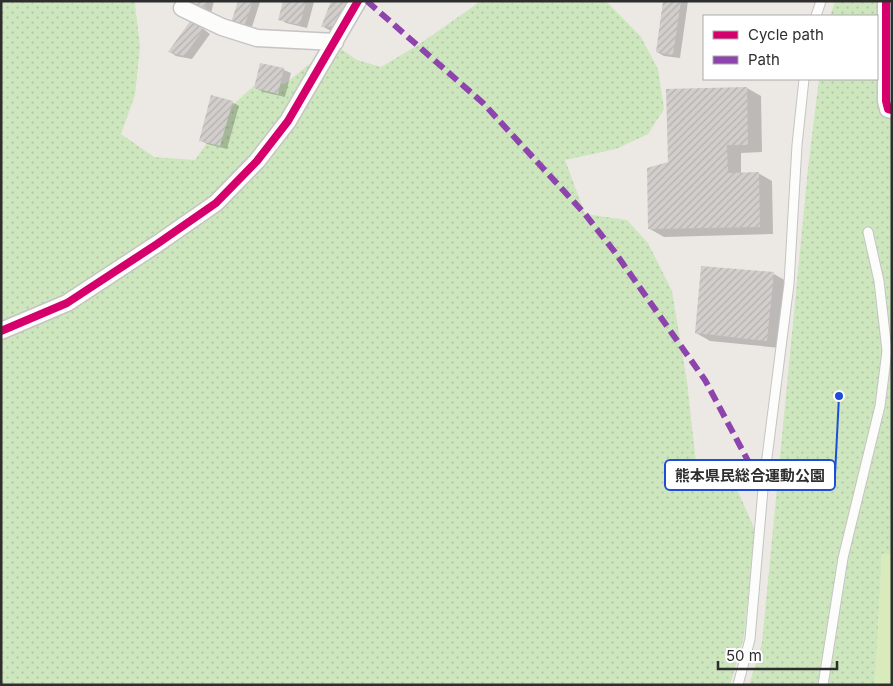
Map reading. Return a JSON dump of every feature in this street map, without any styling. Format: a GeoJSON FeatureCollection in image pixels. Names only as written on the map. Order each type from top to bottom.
{"type":"FeatureCollection","features":[{"type":"Feature","properties":{"kind":"street"},"geometry":{"type":"LineString","coordinates":[[1,331],[67,303],[216,203],[258,161],[288,121],[358,1]]}},
{"type":"Feature","properties":{"kind":"street"},"geometry":{"type":"LineString","coordinates":[[886,1],[886,101],[888,109],[892,110]]}},
{"type":"Feature","properties":{"kind":"street"},"geometry":{"type":"LineString","coordinates":[[182,8],[222,27],[257,38],[335,42]]}},
{"type":"Feature","properties":{"kind":"lane"},"geometry":{"type":"LineString","coordinates":[[816,15],[821,1]]}},
{"type":"Feature","properties":{"kind":"lane"},"geometry":{"type":"LineString","coordinates":[[738,685],[750,639],[763,489],[789,284],[797,145],[804,80]]}},
{"type":"Feature","properties":{"kind":"lane"},"geometry":{"type":"LineString","coordinates":[[823,685],[843,558],[880,406],[889,348],[879,281],[868,232]]}},
{"type":"Feature","properties":{"kind":"green space"},"geometry":{"type":"Polygon","coordinates":[[[1,1],[136,1],[140,46],[135,95],[121,134],[154,157],[195,160],[235,103],[258,82],[285,84],[334,44],[357,60],[381,67],[418,45],[481,1],[606,1],[641,37],[658,69],[664,109],[648,134],[616,149],[565,160],[585,214],[627,220],[648,243],[672,291],[687,382],[696,463],[718,479],[733,480],[755,530],[744,637],[730,685],[1,685],[1,1]]]}},
{"type":"Feature","properties":{"kind":"green space"},"geometry":{"type":"Polygon","coordinates":[[[835,1],[882,1],[884,115],[892,118],[892,554],[882,554],[875,685],[749,685],[762,643],[808,168],[819,80],[878,80],[878,15],[830,15],[835,1]]]}},
{"type":"Feature","properties":{"kind":"green space"},"geometry":{"type":"Polygon","coordinates":[[[882,554],[892,554],[892,685],[875,685],[882,554]]]}},
{"type":"Feature","properties":{"kind":"building"},"geometry":{"type":"Polygon","coordinates":[[[185,1],[207,1],[204,10],[184,5],[185,1]]]}},
{"type":"Feature","properties":{"kind":"building"},"geometry":{"type":"Polygon","coordinates":[[[238,1],[253,1],[244,27],[231,23],[238,1]]]}},
{"type":"Feature","properties":{"kind":"building"},"geometry":{"type":"Polygon","coordinates":[[[283,1],[306,1],[300,25],[278,20],[283,1]]]}},
{"type":"Feature","properties":{"kind":"building"},"geometry":{"type":"Polygon","coordinates":[[[331,1],[347,1],[337,26],[321,27],[331,1]]]}},
{"type":"Feature","properties":{"kind":"building"},"geometry":{"type":"Polygon","coordinates":[[[663,1],[681,1],[673,55],[656,52],[663,1]]]}},
{"type":"Feature","properties":{"kind":"building"},"geometry":{"type":"Polygon","coordinates":[[[191,20],[204,29],[184,56],[168,52],[191,20]]]}},
{"type":"Feature","properties":{"kind":"building"},"geometry":{"type":"Polygon","coordinates":[[[260,63],[284,68],[278,94],[254,88],[260,63]]]}},
{"type":"Feature","properties":{"kind":"building"},"geometry":{"type":"Polygon","coordinates":[[[747,87],[748,145],[727,145],[728,173],[759,172],[760,227],[648,229],[647,168],[668,162],[666,89],[747,87]]]}},
{"type":"Feature","properties":{"kind":"building"},"geometry":{"type":"Polygon","coordinates":[[[211,95],[233,101],[220,146],[199,141],[211,95]]]}},
{"type":"Feature","properties":{"kind":"building"},"geometry":{"type":"Polygon","coordinates":[[[701,266],[774,272],[767,341],[695,333],[701,266]]]}},
{"type":"Feature","properties":{"kind":"marked path"},"geometry":{"type":"LineString","coordinates":[[367,1],[483,103],[585,214],[614,251],[705,380],[763,489]]}},
{"type":"Feature","properties":{"kind":"cycle path"},"geometry":{"type":"LineString","coordinates":[[1,331],[67,303],[216,203],[257,161],[288,121],[358,1]]}},
{"type":"Feature","properties":{"kind":"cycle path"},"geometry":{"type":"LineString","coordinates":[[886,1],[886,101],[888,109],[892,110]]}},
{"type":"Feature","properties":{"kind":"place","name":"熊本県民総合運動公園"},"geometry":{"type":"Point","coordinates":[839,396]}}]}
